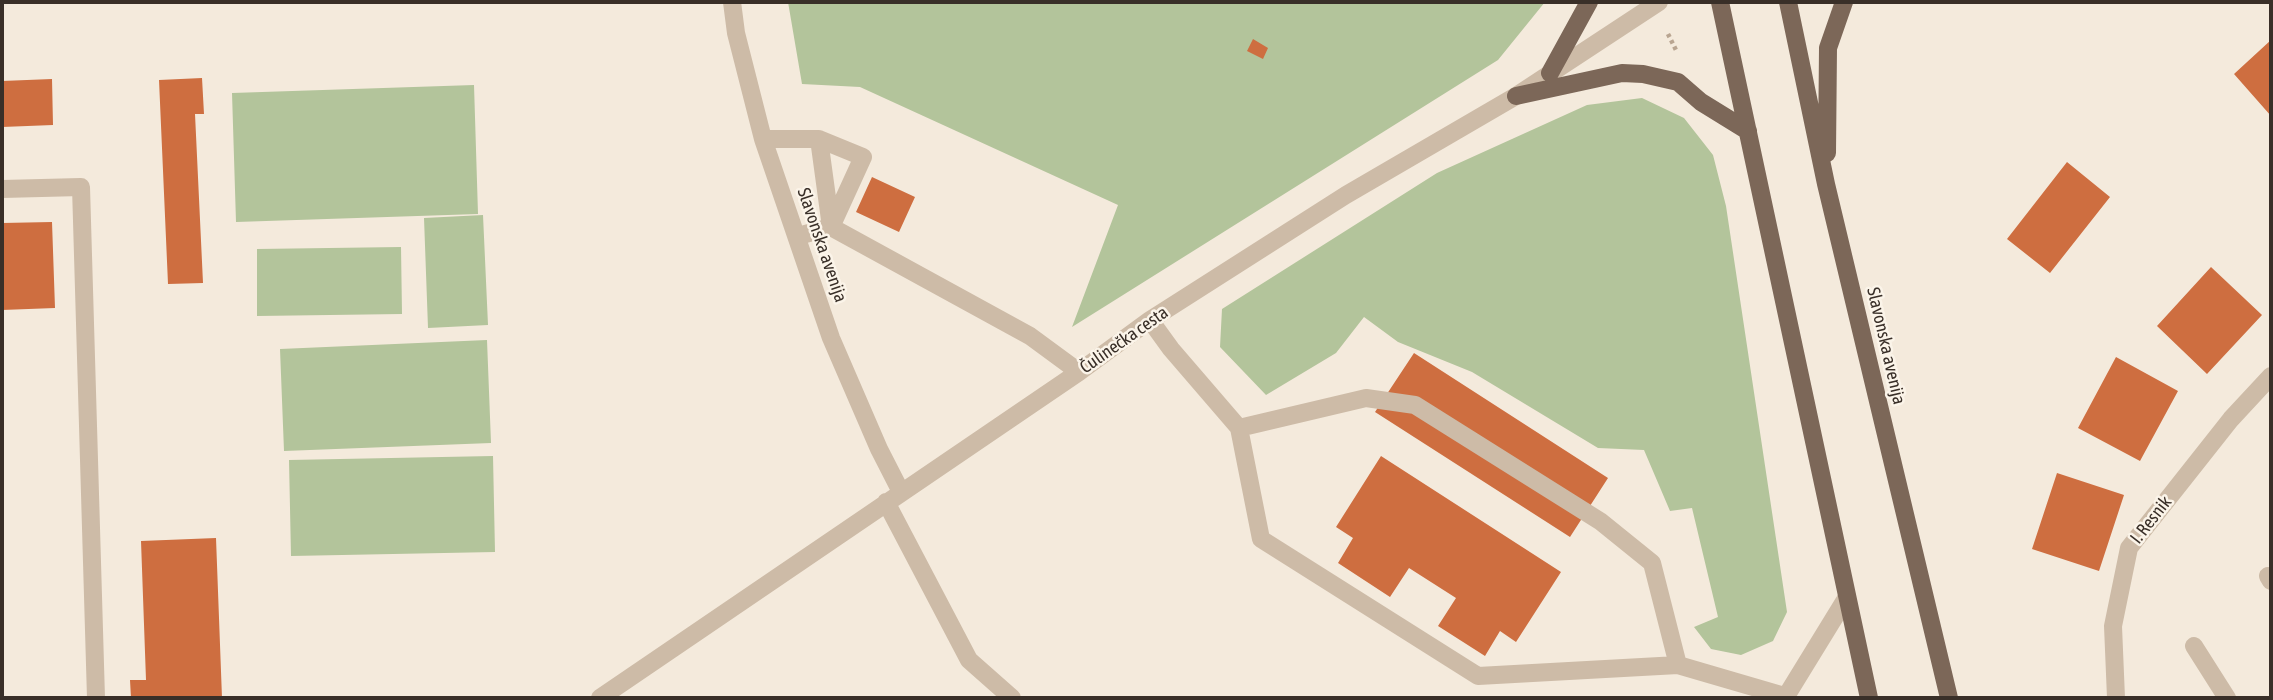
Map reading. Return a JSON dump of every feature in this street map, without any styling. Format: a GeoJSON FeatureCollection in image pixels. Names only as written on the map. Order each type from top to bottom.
{"type":"FeatureCollection","features":[{"type":"Feature","properties":{"kind":"main road"},"geometry":{"type":"LineString","coordinates":[[1550,73],[1589,2]]}},
{"type":"Feature","properties":{"kind":"main road"},"geometry":{"type":"LineString","coordinates":[[1720,2],[1869,698]]}},
{"type":"Feature","properties":{"kind":"main road","name":"Slavonska avenija"},"geometry":{"type":"LineString","coordinates":[[1788,2],[1826,184],[1949,698]]}},
{"type":"Feature","properties":{"kind":"main road"},"geometry":{"type":"LineString","coordinates":[[1826,184],[1828,48],[1843,2]]}},
{"type":"Feature","properties":{"kind":"main road"},"geometry":{"type":"LineString","coordinates":[[1516,96],[1622,73],[1643,74],[1678,82],[1702,103],[1748,131]]}},
{"type":"Feature","properties":{"kind":"street","name":"Slavonska avenija"},"geometry":{"type":"LineString","coordinates":[[732,2],[736,33],[763,139],[831,338],[874,437],[893,497],[969,660],[1012,698]]}},
{"type":"Feature","properties":{"kind":"street","name":"Čulinečka cesta"},"geometry":{"type":"LineString","coordinates":[[600,698],[1079,372],[1150,320],[1346,195],[1516,96],[1659,2]]}},
{"type":"Feature","properties":{"kind":"street"},"geometry":{"type":"LineString","coordinates":[[763,139],[819,139],[863,157],[831,227]]}},
{"type":"Feature","properties":{"kind":"street"},"geometry":{"type":"LineString","coordinates":[[819,139],[831,227]]}},
{"type":"Feature","properties":{"kind":"street"},"geometry":{"type":"LineString","coordinates":[[2,189],[81,187],[96,698]]}},
{"type":"Feature","properties":{"kind":"street"},"geometry":{"type":"LineString","coordinates":[[797,236],[831,227],[1030,336],[1079,372]]}},
{"type":"Feature","properties":{"kind":"street"},"geometry":{"type":"LineString","coordinates":[[1150,320],[1171,349],[1239,428],[1261,539],[1478,676],[1678,665],[1784,697],[1847,597]]}},
{"type":"Feature","properties":{"kind":"street","name":"I. Resnik"},"geometry":{"type":"LineString","coordinates":[[2116,698],[2113,626],[2129,548],[2231,419],[2271,376]]}},
{"type":"Feature","properties":{"kind":"street"},"geometry":{"type":"LineString","coordinates":[[1239,428],[1366,398],[1415,405],[1600,521],[1652,563],[1678,665]]}},
{"type":"Feature","properties":{"kind":"street"},"geometry":{"type":"LineString","coordinates":[[2194,646],[2227,698]]}},
{"type":"Feature","properties":{"kind":"path"},"geometry":{"type":"LineString","coordinates":[[1668,34],[1678,53]]}},
{"type":"Feature","properties":{"kind":"green space"},"geometry":{"type":"Polygon","coordinates":[[[788,2],[1545,2],[1498,60],[1072,327],[1118,205],[860,87],[802,84],[788,2]]]}},
{"type":"Feature","properties":{"kind":"green space"},"geometry":{"type":"Polygon","coordinates":[[[474,85],[478,214],[236,222],[232,93],[474,85]]]}},
{"type":"Feature","properties":{"kind":"green space"},"geometry":{"type":"Polygon","coordinates":[[[1642,98],[1684,118],[1713,155],[1726,206],[1787,612],[1773,641],[1741,655],[1711,649],[1694,627],[1718,617],[1692,508],[1670,511],[1644,450],[1598,448],[1472,372],[1398,342],[1364,317],[1336,353],[1266,395],[1220,347],[1222,309],[1437,173],[1587,105],[1642,98]]]}},
{"type":"Feature","properties":{"kind":"green space"},"geometry":{"type":"Polygon","coordinates":[[[483,215],[488,325],[428,328],[424,218],[483,215]]]}},
{"type":"Feature","properties":{"kind":"green space"},"geometry":{"type":"Polygon","coordinates":[[[401,247],[402,314],[257,316],[257,249],[401,247]]]}},
{"type":"Feature","properties":{"kind":"green space"},"geometry":{"type":"Polygon","coordinates":[[[487,340],[491,443],[284,451],[280,349],[487,340]]]}},
{"type":"Feature","properties":{"kind":"green space"},"geometry":{"type":"Polygon","coordinates":[[[493,456],[495,552],[291,556],[289,460],[493,456]]]}},
{"type":"Feature","properties":{"kind":"building"},"geometry":{"type":"Polygon","coordinates":[[[1253,39],[1268,48],[1263,59],[1247,51],[1253,39]]]}},
{"type":"Feature","properties":{"kind":"building"},"geometry":{"type":"Polygon","coordinates":[[[2271,40],[2271,116],[2234,74],[2271,40]]]}},
{"type":"Feature","properties":{"kind":"building"},"geometry":{"type":"Polygon","coordinates":[[[202,78],[204,114],[195,114],[203,283],[168,284],[159,80],[202,78]]]}},
{"type":"Feature","properties":{"kind":"building"},"geometry":{"type":"Polygon","coordinates":[[[52,79],[53,125],[2,127],[2,81],[52,79]]]}},
{"type":"Feature","properties":{"kind":"building"},"geometry":{"type":"Polygon","coordinates":[[[2067,162],[2110,197],[2050,273],[2007,239],[2067,162]]]}},
{"type":"Feature","properties":{"kind":"building"},"geometry":{"type":"Polygon","coordinates":[[[872,177],[915,197],[899,232],[856,212],[872,177]]]}},
{"type":"Feature","properties":{"kind":"building"},"geometry":{"type":"Polygon","coordinates":[[[52,222],[55,308],[2,310],[2,223],[52,222]]]}},
{"type":"Feature","properties":{"kind":"building"},"geometry":{"type":"Polygon","coordinates":[[[2211,267],[2262,315],[2207,374],[2157,326],[2211,267]]]}},
{"type":"Feature","properties":{"kind":"building"},"geometry":{"type":"Polygon","coordinates":[[[1414,353],[1608,478],[1570,537],[1375,412],[1414,353]]]}},
{"type":"Feature","properties":{"kind":"building"},"geometry":{"type":"Polygon","coordinates":[[[2116,357],[2178,391],[2140,461],[2078,428],[2116,357]]]}},
{"type":"Feature","properties":{"kind":"building"},"geometry":{"type":"Polygon","coordinates":[[[1381,456],[1561,572],[1516,642],[1500,631],[1485,656],[1438,626],[1456,598],[1409,568],[1390,597],[1338,563],[1353,538],[1336,527],[1381,456]]]}},
{"type":"Feature","properties":{"kind":"building"},"geometry":{"type":"Polygon","coordinates":[[[2057,473],[2124,495],[2099,571],[2032,549],[2057,473]]]}},
{"type":"Feature","properties":{"kind":"building"},"geometry":{"type":"Polygon","coordinates":[[[216,538],[222,698],[131,698],[130,680],[146,680],[141,541],[216,538]]]}}]}
